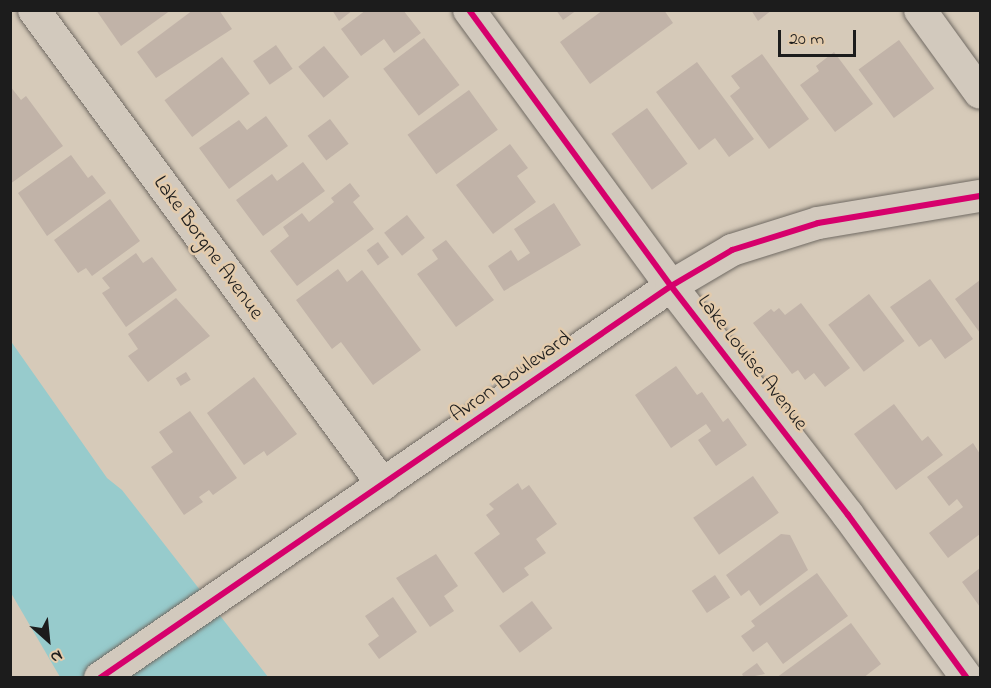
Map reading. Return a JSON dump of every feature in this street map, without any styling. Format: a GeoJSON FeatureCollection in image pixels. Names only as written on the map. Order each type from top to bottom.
{"type":"FeatureCollection","features":[{"type":"Feature","properties":{"kind":"street","name":"Lake Borgne Avenue"},"geometry":{"type":"LineString","coordinates":[[34,10],[383,485]]}},
{"type":"Feature","properties":{"kind":"street","name":"Lake Louise Avenue"},"geometry":{"type":"LineString","coordinates":[[469,10],[671,286],[848,515],[967,678]]}},
{"type":"Feature","properties":{"kind":"street"},"geometry":{"type":"LineString","coordinates":[[920,10],[981,93]]}},
{"type":"Feature","properties":{"kind":"street","name":"Avron Boulevard"},"geometry":{"type":"LineString","coordinates":[[100,678],[671,286],[732,250],[818,223],[981,196]]}},
{"type":"Feature","properties":{"kind":"water"},"geometry":{"type":"Polygon","coordinates":[[[10,340],[107,478],[122,490],[268,677],[60,677],[11,593],[10,340]]]}},
{"type":"Feature","properties":{"kind":"building"},"geometry":{"type":"Polygon","coordinates":[[[96,10],[171,10],[121,46],[96,10]]]}},
{"type":"Feature","properties":{"kind":"building"},"geometry":{"type":"Polygon","coordinates":[[[193,10],[219,10],[232,29],[156,78],[137,52],[193,10]]]}},
{"type":"Feature","properties":{"kind":"building"},"geometry":{"type":"Polygon","coordinates":[[[332,10],[353,10],[339,21],[332,10]]]}},
{"type":"Feature","properties":{"kind":"building"},"geometry":{"type":"Polygon","coordinates":[[[366,10],[403,10],[421,33],[394,53],[384,39],[361,56],[341,29],[366,10]]]}},
{"type":"Feature","properties":{"kind":"building"},"geometry":{"type":"Polygon","coordinates":[[[556,10],[577,10],[563,20],[556,10]]]}},
{"type":"Feature","properties":{"kind":"building"},"geometry":{"type":"Polygon","coordinates":[[[603,10],[664,10],[673,23],[590,84],[560,42],[603,10]]]}},
{"type":"Feature","properties":{"kind":"building"},"geometry":{"type":"Polygon","coordinates":[[[751,10],[772,10],[758,21],[751,10]]]}},
{"type":"Feature","properties":{"kind":"building"},"geometry":{"type":"Polygon","coordinates":[[[424,38],[460,85],[419,116],[383,69],[424,38]]]}},
{"type":"Feature","properties":{"kind":"building"},"geometry":{"type":"Polygon","coordinates":[[[899,40],[934,89],[894,118],[859,69],[899,40]]]}},
{"type":"Feature","properties":{"kind":"building"},"geometry":{"type":"Polygon","coordinates":[[[276,45],[293,69],[270,85],[253,61],[276,45]]]}},
{"type":"Feature","properties":{"kind":"building"},"geometry":{"type":"Polygon","coordinates":[[[324,46],[349,77],[324,98],[298,67],[324,46]]]}},
{"type":"Feature","properties":{"kind":"building"},"geometry":{"type":"Polygon","coordinates":[[[834,52],[873,104],[835,132],[800,85],[819,71],[816,66],[834,52]]]}},
{"type":"Feature","properties":{"kind":"building"},"geometry":{"type":"Polygon","coordinates":[[[762,54],[809,119],[769,149],[730,96],[740,88],[731,76],[762,54]]]}},
{"type":"Feature","properties":{"kind":"building"},"geometry":{"type":"Polygon","coordinates":[[[222,57],[250,94],[192,137],[164,100],[222,57]]]}},
{"type":"Feature","properties":{"kind":"building"},"geometry":{"type":"Polygon","coordinates":[[[697,62],[754,139],[729,157],[715,138],[699,150],[656,92],[697,62]]]}},
{"type":"Feature","properties":{"kind":"building"},"geometry":{"type":"Polygon","coordinates":[[[10,86],[21,100],[26,96],[63,146],[10,184],[10,86]]]}},
{"type":"Feature","properties":{"kind":"building"},"geometry":{"type":"Polygon","coordinates":[[[469,90],[498,130],[436,174],[408,135],[469,90]]]}},
{"type":"Feature","properties":{"kind":"building"},"geometry":{"type":"Polygon","coordinates":[[[647,108],[688,164],[652,190],[611,134],[647,108]]]}},
{"type":"Feature","properties":{"kind":"building"},"geometry":{"type":"Polygon","coordinates":[[[266,116],[288,146],[229,189],[199,148],[239,120],[247,130],[266,116]]]}},
{"type":"Feature","properties":{"kind":"building"},"geometry":{"type":"Polygon","coordinates":[[[330,119],[349,144],[326,161],[308,136],[330,119]]]}},
{"type":"Feature","properties":{"kind":"building"},"geometry":{"type":"Polygon","coordinates":[[[510,144],[528,168],[517,176],[536,202],[493,234],[456,185],[510,144]]]}},
{"type":"Feature","properties":{"kind":"building"},"geometry":{"type":"Polygon","coordinates":[[[71,155],[88,178],[92,175],[106,193],[47,236],[18,193],[71,155]]]}},
{"type":"Feature","properties":{"kind":"building"},"geometry":{"type":"Polygon","coordinates":[[[303,162],[325,191],[263,236],[236,200],[272,174],[277,181],[303,162]]]}},
{"type":"Feature","properties":{"kind":"building"},"geometry":{"type":"Polygon","coordinates":[[[350,183],[360,196],[353,202],[374,229],[297,286],[270,251],[289,236],[283,227],[302,213],[309,222],[334,202],[331,198],[350,183]]]}},
{"type":"Feature","properties":{"kind":"building"},"geometry":{"type":"Polygon","coordinates":[[[110,199],[140,241],[92,276],[86,268],[78,273],[54,240],[110,199]]]}},
{"type":"Feature","properties":{"kind":"building"},"geometry":{"type":"Polygon","coordinates":[[[554,203],[581,245],[504,291],[488,266],[511,250],[518,261],[530,253],[514,229],[554,203]]]}},
{"type":"Feature","properties":{"kind":"building"},"geometry":{"type":"Polygon","coordinates":[[[407,215],[425,238],[402,256],[384,233],[407,215]]]}},
{"type":"Feature","properties":{"kind":"building"},"geometry":{"type":"Polygon","coordinates":[[[446,240],[494,300],[456,327],[417,274],[438,259],[432,250],[446,240]]]}},
{"type":"Feature","properties":{"kind":"building"},"geometry":{"type":"Polygon","coordinates":[[[378,242],[389,257],[378,266],[367,250],[378,242]]]}},
{"type":"Feature","properties":{"kind":"building"},"geometry":{"type":"Polygon","coordinates":[[[136,253],[143,263],[152,257],[177,290],[126,327],[102,293],[110,288],[102,278],[136,253]]]}},
{"type":"Feature","properties":{"kind":"building"},"geometry":{"type":"Polygon","coordinates":[[[338,269],[347,282],[362,270],[421,350],[373,385],[341,342],[332,349],[296,300],[338,269]]]}},
{"type":"Feature","properties":{"kind":"building"},"geometry":{"type":"Polygon","coordinates":[[[930,279],[973,339],[945,359],[931,339],[919,347],[890,307],[930,279]]]}},
{"type":"Feature","properties":{"kind":"building"},"geometry":{"type":"Polygon","coordinates":[[[980,280],[980,333],[955,299],[980,280]]]}},
{"type":"Feature","properties":{"kind":"building"},"geometry":{"type":"Polygon","coordinates":[[[869,294],[905,341],[864,372],[828,325],[869,294]]]}},
{"type":"Feature","properties":{"kind":"building"},"geometry":{"type":"Polygon","coordinates":[[[176,298],[210,336],[148,382],[128,356],[138,349],[128,334],[176,298]]]}},
{"type":"Feature","properties":{"kind":"building"},"geometry":{"type":"Polygon","coordinates":[[[801,303],[850,368],[825,387],[814,373],[805,380],[798,370],[792,374],[753,323],[771,309],[774,312],[779,308],[785,315],[801,303]]]}},
{"type":"Feature","properties":{"kind":"building"},"geometry":{"type":"Polygon","coordinates":[[[676,366],[697,395],[702,392],[723,422],[728,418],[747,445],[716,466],[698,440],[711,431],[706,424],[671,448],[635,395],[676,366]]]}},
{"type":"Feature","properties":{"kind":"building"},"geometry":{"type":"Polygon","coordinates":[[[186,372],[191,380],[181,386],[176,378],[186,372]]]}},
{"type":"Feature","properties":{"kind":"building"},"geometry":{"type":"Polygon","coordinates":[[[254,377],[297,434],[267,456],[264,451],[244,465],[207,413],[254,377]]]}},
{"type":"Feature","properties":{"kind":"building"},"geometry":{"type":"Polygon","coordinates":[[[894,404],[922,441],[928,436],[943,455],[896,490],[854,434],[894,404]]]}},
{"type":"Feature","properties":{"kind":"building"},"geometry":{"type":"Polygon","coordinates":[[[190,411],[237,478],[213,495],[209,490],[199,497],[203,502],[184,515],[151,467],[173,452],[159,432],[190,411]]]}},
{"type":"Feature","properties":{"kind":"building"},"geometry":{"type":"Polygon","coordinates":[[[973,443],[980,454],[980,534],[948,558],[929,533],[963,507],[957,499],[949,506],[927,477],[973,443]]]}},
{"type":"Feature","properties":{"kind":"building"},"geometry":{"type":"Polygon","coordinates":[[[753,476],[779,513],[719,555],[693,518],[753,476]]]}},
{"type":"Feature","properties":{"kind":"building"},"geometry":{"type":"Polygon","coordinates":[[[518,483],[522,490],[529,485],[557,524],[536,539],[546,553],[524,568],[529,575],[503,593],[474,553],[500,534],[486,515],[494,509],[489,504],[518,483]]]}},
{"type":"Feature","properties":{"kind":"building"},"geometry":{"type":"Polygon","coordinates":[[[781,534],[790,535],[808,570],[760,606],[749,590],[741,596],[726,575],[781,534]]]}},
{"type":"Feature","properties":{"kind":"building"},"geometry":{"type":"Polygon","coordinates":[[[436,554],[458,586],[444,596],[454,611],[430,627],[396,578],[436,554]]]}},
{"type":"Feature","properties":{"kind":"building"},"geometry":{"type":"Polygon","coordinates":[[[980,568],[980,607],[962,582],[980,568]]]}},
{"type":"Feature","properties":{"kind":"building"},"geometry":{"type":"Polygon","coordinates":[[[817,573],[848,616],[783,664],[767,642],[753,652],[741,636],[755,626],[751,621],[817,573]]]}},
{"type":"Feature","properties":{"kind":"building"},"geometry":{"type":"Polygon","coordinates":[[[715,575],[730,597],[707,613],[692,591],[715,575]]]}},
{"type":"Feature","properties":{"kind":"building"},"geometry":{"type":"Polygon","coordinates":[[[393,597],[417,632],[379,659],[368,644],[379,636],[365,616],[393,597]]]}},
{"type":"Feature","properties":{"kind":"building"},"geometry":{"type":"Polygon","coordinates":[[[532,601],[552,628],[520,653],[499,626],[532,601]]]}},
{"type":"Feature","properties":{"kind":"building"},"geometry":{"type":"Polygon","coordinates":[[[851,623],[881,664],[863,678],[776,678],[851,623]]]}},
{"type":"Feature","properties":{"kind":"building"},"geometry":{"type":"Polygon","coordinates":[[[757,663],[765,674],[744,678],[742,674],[757,663]]]}},
{"type":"Feature","properties":{"kind":"cycle path"},"geometry":{"type":"LineString","coordinates":[[469,10],[671,286],[848,515],[967,678]]}},
{"type":"Feature","properties":{"kind":"cycle path"},"geometry":{"type":"LineString","coordinates":[[100,678],[671,286],[732,250],[818,223],[980,196]]}}]}
